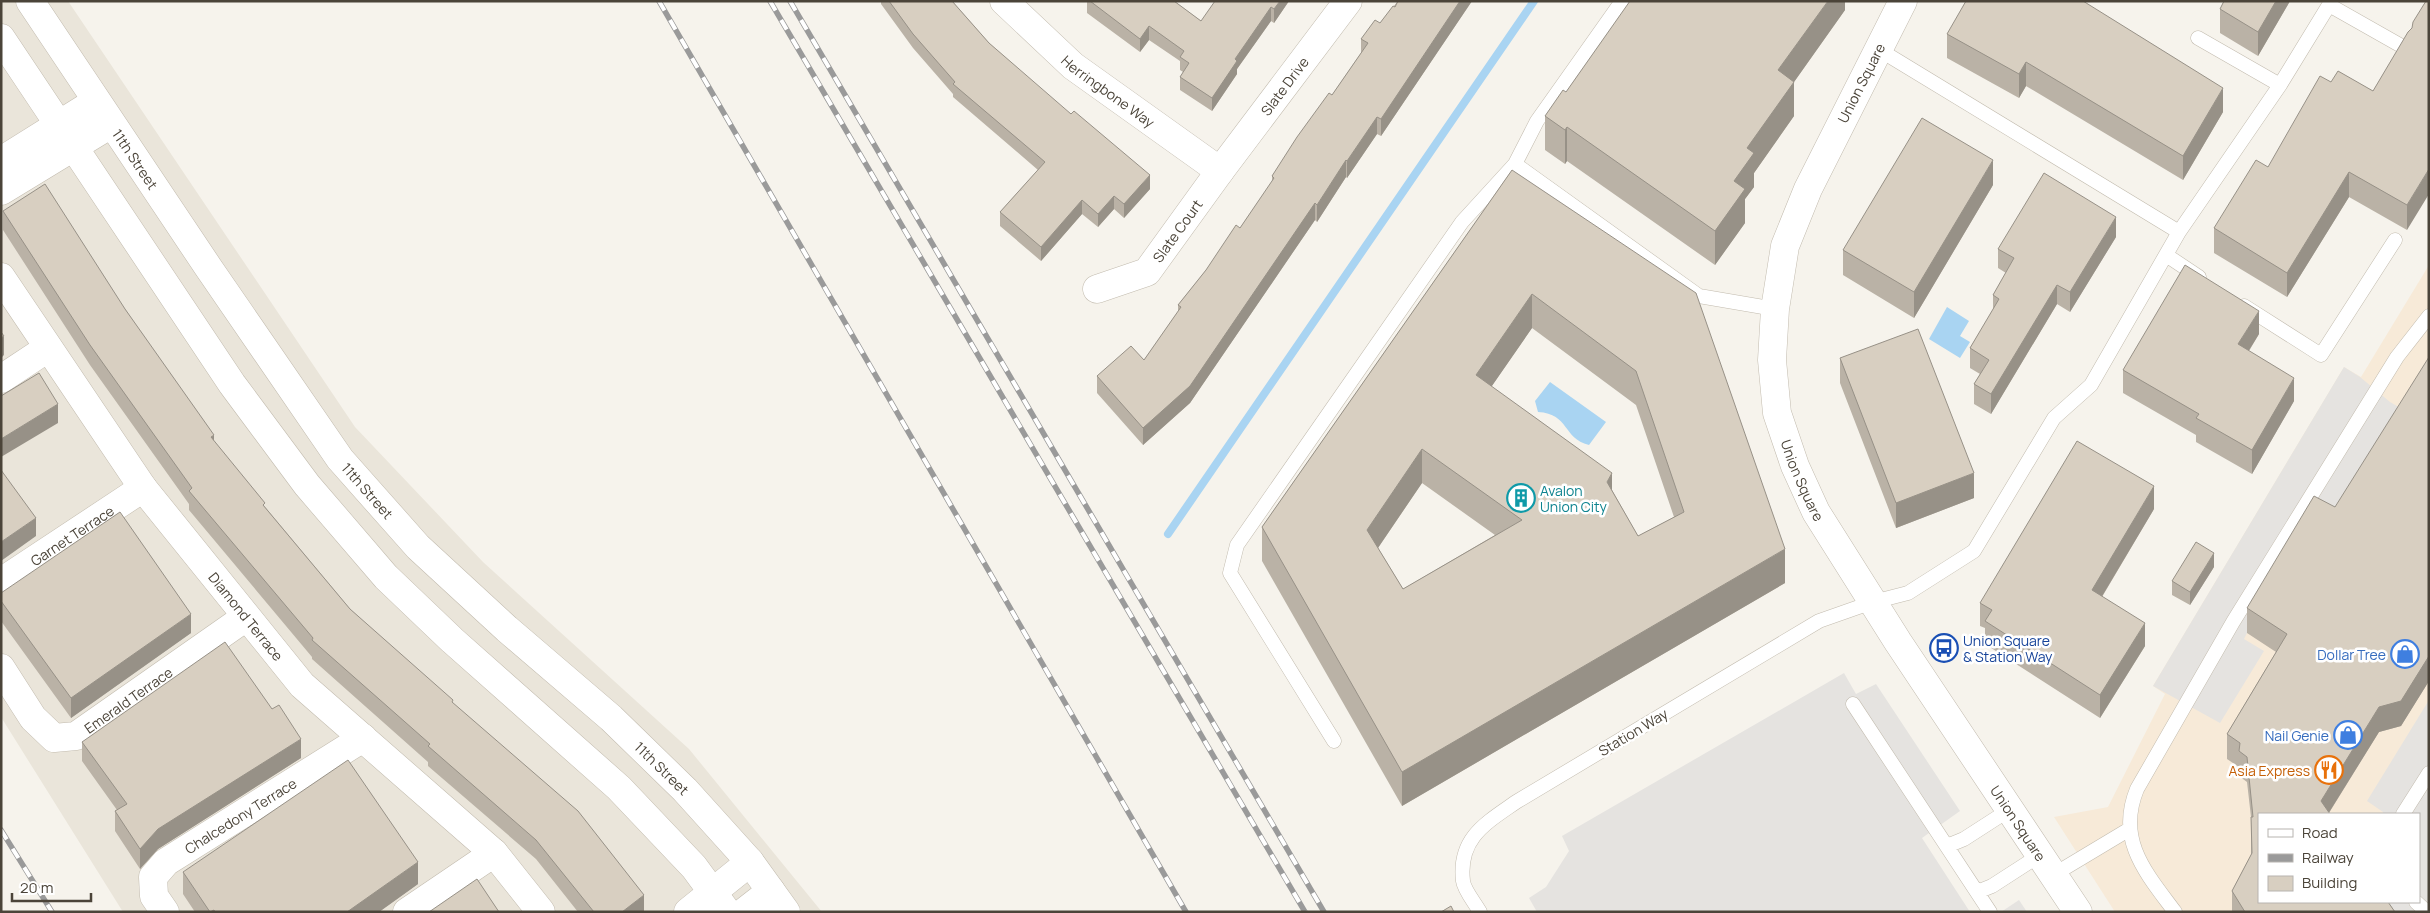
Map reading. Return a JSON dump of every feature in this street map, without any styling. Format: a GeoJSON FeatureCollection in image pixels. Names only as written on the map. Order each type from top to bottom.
{"type":"FeatureCollection","features":[{"type":"Feature","properties":{"kind":"street","name":"11th Street"},"geometry":{"type":"LineString","coordinates":[[30,1],[96,102],[340,459],[418,547],[507,628],[611,718],[685,790],[750,862],[779,902]]}},
{"type":"Feature","properties":{"kind":"street","name":"Herringbone Way"},"geometry":{"type":"LineString","coordinates":[[1004,1],[1073,66],[1220,171]]}},
{"type":"Feature","properties":{"kind":"street","name":"Slate Drive"},"geometry":{"type":"LineString","coordinates":[[1220,171],[1348,1]]}},
{"type":"Feature","properties":{"kind":"street","name":"Union Square"},"geometry":{"type":"LineString","coordinates":[[1903,1],[1808,188],[1785,246],[1775,309],[1772,360],[1776,413],[1794,466],[1816,512],[2009,810],[2078,912]]}},
{"type":"Feature","properties":{"kind":"street"},"geometry":{"type":"LineString","coordinates":[[1,38],[232,384],[307,486],[386,577],[452,640],[619,788],[694,867],[720,902]]}},
{"type":"Feature","properties":{"kind":"street"},"geometry":{"type":"LineString","coordinates":[[1,191],[66,136],[96,102]]}},
{"type":"Feature","properties":{"kind":"street"},"geometry":{"type":"LineString","coordinates":[[1,161],[66,136],[111,124]]}},
{"type":"Feature","properties":{"kind":"street","name":"Slate Court"},"geometry":{"type":"LineString","coordinates":[[1097,288],[1147,272],[1220,171]]}},
{"type":"Feature","properties":{"kind":"street","name":"Diamond Terrace"},"geometry":{"type":"LineString","coordinates":[[1,276],[143,488],[302,685],[494,853],[541,912]]}},
{"type":"Feature","properties":{"kind":"street"},"geometry":{"type":"LineString","coordinates":[[1,379],[48,348]]}},
{"type":"Feature","properties":{"kind":"street","name":"Garnet Terrace"},"geometry":{"type":"LineString","coordinates":[[1,582],[143,488]]}},
{"type":"Feature","properties":{"kind":"street","name":"Emerald Terrace"},"geometry":{"type":"LineString","coordinates":[[1,668],[33,718],[54,738],[76,736],[246,617]]}},
{"type":"Feature","properties":{"kind":"street","name":"Chalcedony Terrace"},"geometry":{"type":"LineString","coordinates":[[165,912],[154,896],[153,877],[166,862],[363,738]]}},
{"type":"Feature","properties":{"kind":"street"},"geometry":{"type":"LineString","coordinates":[[407,912],[494,853]]}},
{"type":"Feature","properties":{"kind":"street"},"geometry":{"type":"LineString","coordinates":[[688,912],[720,902],[750,862]]}},
{"type":"Feature","properties":{"kind":"street"},"geometry":{"type":"LineString","coordinates":[[744,912],[779,902]]}},
{"type":"Feature","properties":{"kind":"lane"},"geometry":{"type":"LineString","coordinates":[[1334,740],[1230,573],[1237,545],[1462,222],[1515,164],[1537,121],[1622,1]]}},
{"type":"Feature","properties":{"kind":"lane","name":"Station Way"},"geometry":{"type":"LineString","coordinates":[[1480,912],[1463,882],[1465,852],[1480,827],[1516,802],[1819,621],[1873,602],[1908,593],[1974,551],[2054,418],[2091,386],[2179,232],[2280,85],[2329,5],[2405,48]]}},
{"type":"Feature","properties":{"kind":"lane"},"geometry":{"type":"LineString","coordinates":[[2198,38],[2280,85]]}},
{"type":"Feature","properties":{"kind":"lane"},"geometry":{"type":"LineString","coordinates":[[1878,49],[2179,232]]}},
{"type":"Feature","properties":{"kind":"lane"},"geometry":{"type":"LineString","coordinates":[[1515,164],[1699,296],[1775,309]]}},
{"type":"Feature","properties":{"kind":"lane"},"geometry":{"type":"LineString","coordinates":[[2231,297],[2321,355],[2395,240]]}},
{"type":"Feature","properties":{"kind":"lane"},"geometry":{"type":"LineString","coordinates":[[2166,255],[2215,287]]}},
{"type":"Feature","properties":{"kind":"lane"},"geometry":{"type":"LineString","coordinates":[[2175,912],[2140,864],[2128,830],[2131,803],[2233,622],[2397,357],[2429,316]]}},
{"type":"Feature","properties":{"kind":"lane"},"geometry":{"type":"LineString","coordinates":[[1853,704],[1990,912]]}},
{"type":"Feature","properties":{"kind":"lane"},"geometry":{"type":"LineString","coordinates":[[2404,813],[2429,772]]}},
{"type":"Feature","properties":{"kind":"lane"},"geometry":{"type":"LineString","coordinates":[[1947,846],[1964,839],[2009,810]]}},
{"type":"Feature","properties":{"kind":"lane"},"geometry":{"type":"LineString","coordinates":[[1977,892],[2128,830]]}},
{"type":"Feature","properties":{"kind":"lane"},"geometry":{"type":"LineString","coordinates":[[2417,903],[2427,912]]}},
{"type":"Feature","properties":{"kind":"shaded area"},"geometry":{"type":"Polygon","coordinates":[[[1,1],[68,1],[355,427],[483,562],[689,749],[822,912],[123,912],[1,717],[1,1]]]}},
{"type":"Feature","properties":{"kind":"shaded area"},"geometry":{"type":"Polygon","coordinates":[[[2429,265],[2429,912],[2115,912],[2054,817],[2108,807],[2165,694],[2153,686],[2344,367],[2361,377],[2429,265]]]}},
{"type":"Feature","properties":{"kind":"shaded area"},"geometry":{"type":"Polygon","coordinates":[[[2344,367],[2360,377],[2390,402],[2409,413],[2247,633],[2244,639],[2264,651],[2220,723],[2153,686],[2344,367]]]}},
{"type":"Feature","properties":{"kind":"shaded area"},"geometry":{"type":"Polygon","coordinates":[[[1844,673],[1856,694],[1876,684],[1960,811],[1922,838],[1970,912],[1537,912],[1529,898],[1546,887],[1569,851],[1562,836],[1844,673]]]}},
{"type":"Feature","properties":{"kind":"shaded area"},"geometry":{"type":"Polygon","coordinates":[[[2429,700],[2429,912],[2382,912],[2377,903],[2420,903],[2420,813],[2383,813],[2367,801],[2429,700]]]}},
{"type":"Feature","properties":{"kind":"shaded area"},"geometry":{"type":"Polygon","coordinates":[[[2019,900],[2027,912],[2001,912],[2019,900]]]}},
{"type":"Feature","properties":{"kind":"water"},"geometry":{"type":"Polygon","coordinates":[[[1947,307],[1969,321],[1960,336],[1970,342],[1960,358],[1929,339],[1947,307]]]}},
{"type":"Feature","properties":{"kind":"water"},"geometry":{"type":"Polygon","coordinates":[[[1550,382],[1606,422],[1589,445],[1580,442],[1574,437],[1556,417],[1538,412],[1535,401],[1550,382]]]}},
{"type":"Feature","properties":{"kind":"building"},"geometry":{"type":"Polygon","coordinates":[[[889,1],[952,1],[989,43],[1071,114],[1074,111],[1150,175],[1124,204],[1114,196],[1098,214],[1082,200],[1041,247],[1000,212],[1045,162],[953,84],[955,82],[913,34],[889,1]]]}},
{"type":"Feature","properties":{"kind":"building"},"geometry":{"type":"Polygon","coordinates":[[[1090,1],[1174,1],[1201,21],[1215,1],[1280,1],[1274,9],[1271,7],[1235,59],[1237,61],[1212,98],[1180,77],[1189,63],[1180,57],[1184,51],[1149,26],[1140,39],[1090,1]]]}},
{"type":"Feature","properties":{"kind":"building"},"geometry":{"type":"Polygon","coordinates":[[[1398,1],[1460,1],[1381,119],[1377,117],[1317,205],[1315,203],[1190,386],[1143,428],[1097,376],[1131,346],[1144,360],[1181,307],[1178,305],[1206,270],[1236,225],[1240,228],[1274,178],[1272,176],[1297,137],[1329,93],[1332,95],[1368,43],[1361,39],[1375,20],[1380,23],[1398,1]]]}},
{"type":"Feature","properties":{"kind":"building"},"geometry":{"type":"Polygon","coordinates":[[[1630,1],[1828,1],[1778,70],[1794,82],[1747,148],[1754,153],[1734,181],[1745,189],[1715,231],[1567,127],[1565,130],[1545,116],[1563,90],[1566,92],[1630,1]]]}},
{"type":"Feature","properties":{"kind":"building"},"geometry":{"type":"Polygon","coordinates":[[[1966,1],[2083,1],[2223,88],[2183,156],[2026,62],[2019,74],[1947,34],[1966,1]]]}},
{"type":"Feature","properties":{"kind":"building"},"geometry":{"type":"Polygon","coordinates":[[[2224,1],[2276,1],[2258,32],[2220,9],[2224,1]]]}},
{"type":"Feature","properties":{"kind":"building"},"geometry":{"type":"Polygon","coordinates":[[[2426,1],[2429,1],[2429,169],[2407,205],[2349,172],[2287,273],[2214,228],[2256,160],[2268,167],[2320,76],[2331,82],[2338,71],[2373,91],[2412,28],[2413,22],[2426,1]]]}},
{"type":"Feature","properties":{"kind":"building"},"geometry":{"type":"Polygon","coordinates":[[[1922,118],[1993,160],[1914,292],[1843,250],[1922,118]]]}},
{"type":"Feature","properties":{"kind":"building","name":"Avalon Union City"},"geometry":{"type":"Polygon","coordinates":[[[1512,170],[1696,293],[1785,549],[1402,772],[1262,527],[1512,170]],[[1532,294],[1476,375],[1612,473],[1607,482],[1638,536],[1684,512],[1636,371],[1532,294]],[[1422,449],[1367,530],[1403,589],[1522,520],[1422,449]]]}},
{"type":"Feature","properties":{"kind":"building"},"geometry":{"type":"Polygon","coordinates":[[[2044,173],[2116,217],[2070,292],[2057,285],[1991,394],[1974,384],[1989,360],[1970,348],[1999,299],[1993,295],[2014,258],[1998,249],[2044,173]]]}},
{"type":"Feature","properties":{"kind":"building"},"geometry":{"type":"Polygon","coordinates":[[[45,184],[125,309],[214,435],[211,437],[265,503],[263,505],[350,609],[453,700],[452,702],[578,811],[644,895],[622,912],[594,912],[536,840],[428,746],[430,744],[312,640],[313,638],[189,491],[192,488],[90,345],[3,211],[45,184]]]}},
{"type":"Feature","properties":{"kind":"building"},"geometry":{"type":"Polygon","coordinates":[[[2185,265],[2259,311],[2238,344],[2294,378],[2252,450],[2196,418],[2199,414],[2123,370],[2185,265]]]}},
{"type":"Feature","properties":{"kind":"building"},"geometry":{"type":"Polygon","coordinates":[[[1918,329],[1974,473],[1896,503],[1840,358],[1918,329]]]}},
{"type":"Feature","properties":{"kind":"building"},"geometry":{"type":"Polygon","coordinates":[[[2429,357],[2429,656],[2401,701],[2379,707],[2321,801],[2329,813],[2258,813],[2258,903],[2389,903],[2395,912],[2245,912],[2232,891],[2252,853],[2251,817],[2253,817],[2247,757],[2239,751],[2240,743],[2227,734],[2287,634],[2247,608],[2314,496],[2335,507],[2429,357]]]}},
{"type":"Feature","properties":{"kind":"building"},"geometry":{"type":"Polygon","coordinates":[[[39,373],[58,404],[1,439],[1,396],[39,373]]]}},
{"type":"Feature","properties":{"kind":"building"},"geometry":{"type":"Polygon","coordinates":[[[2077,441],[2154,486],[2092,590],[2145,623],[2100,695],[1985,621],[1992,610],[1980,603],[2077,441]]]}},
{"type":"Feature","properties":{"kind":"building"},"geometry":{"type":"Polygon","coordinates":[[[1,470],[36,518],[1,542],[1,470]]]}},
{"type":"Feature","properties":{"kind":"building"},"geometry":{"type":"Polygon","coordinates":[[[120,512],[191,614],[71,698],[1,601],[1,593],[120,512]]]}},
{"type":"Feature","properties":{"kind":"building"},"geometry":{"type":"Polygon","coordinates":[[[2196,542],[2214,553],[2190,592],[2172,581],[2196,542]]]}},
{"type":"Feature","properties":{"kind":"building"},"geometry":{"type":"Polygon","coordinates":[[[225,642],[272,709],[279,705],[301,739],[158,829],[140,849],[115,811],[127,804],[82,742],[225,642]]]}},
{"type":"Feature","properties":{"kind":"building"},"geometry":{"type":"Polygon","coordinates":[[[348,760],[418,862],[347,912],[215,912],[214,910],[210,912],[183,872],[348,760]]]}},
{"type":"Feature","properties":{"kind":"building"},"geometry":{"type":"Polygon","coordinates":[[[477,879],[499,912],[429,912],[477,879]]]}},
{"type":"Feature","properties":{"kind":"building"},"geometry":{"type":"Polygon","coordinates":[[[1451,906],[1454,912],[1441,912],[1451,906]]]}},
{"type":"Feature","properties":{"kind":"waterway"},"geometry":{"type":"LineString","coordinates":[[1168,534],[1534,1]]}},
{"type":"Feature","properties":{"kind":"railway"},"geometry":{"type":"LineString","coordinates":[[659,1],[1186,912]]}},
{"type":"Feature","properties":{"kind":"railway"},"geometry":{"type":"LineString","coordinates":[[770,1],[1305,912]]}},
{"type":"Feature","properties":{"kind":"railway"},"geometry":{"type":"LineString","coordinates":[[790,1],[1324,912]]}},
{"type":"Feature","properties":{"kind":"railway"},"geometry":{"type":"LineString","coordinates":[[1,830],[52,912]]}},
{"type":"Feature","properties":{"kind":"place","name":"Avalon Union City"},"geometry":{"type":"Point","coordinates":[1521,498]}},
{"type":"Feature","properties":{"kind":"place","name":"Union Square & Station Way"},"geometry":{"type":"Point","coordinates":[1944,648]}},
{"type":"Feature","properties":{"kind":"place","name":"Dollar Tree"},"geometry":{"type":"Point","coordinates":[2405,654]}},
{"type":"Feature","properties":{"kind":"place","name":"Nail Genie"},"geometry":{"type":"Point","coordinates":[2348,735]}},
{"type":"Feature","properties":{"kind":"place","name":"Asia Express"},"geometry":{"type":"Point","coordinates":[2329,770]}}]}
